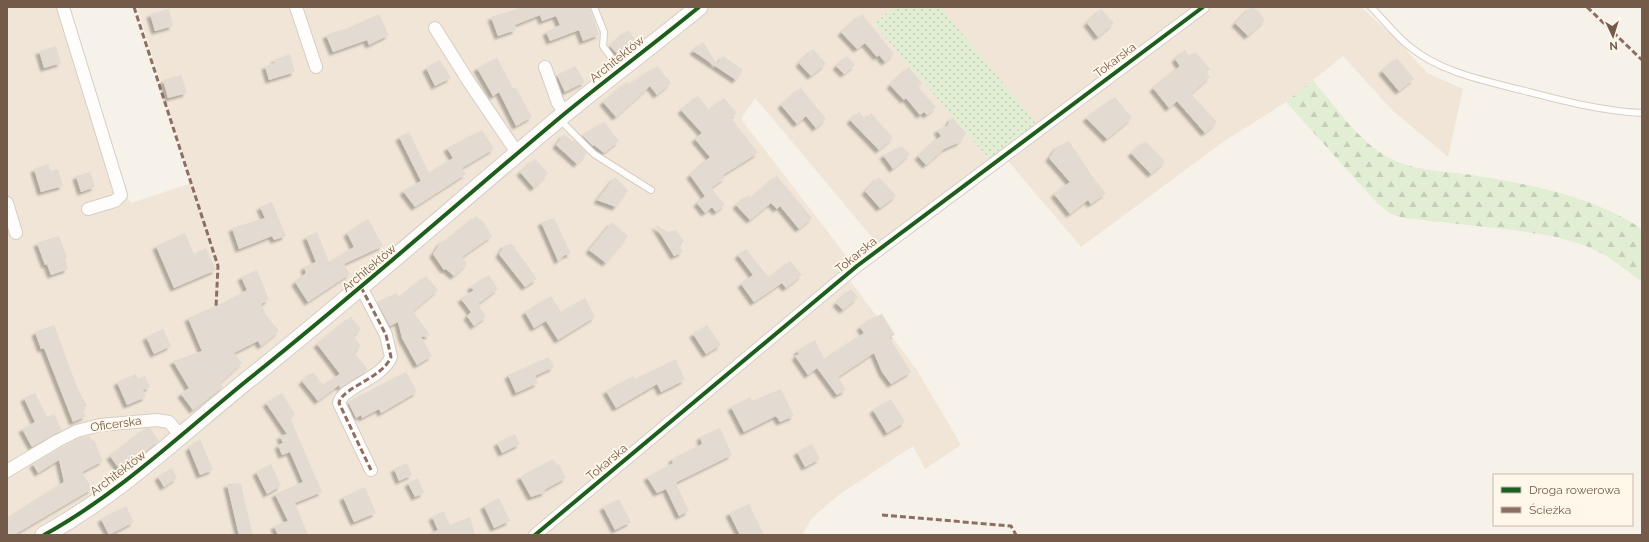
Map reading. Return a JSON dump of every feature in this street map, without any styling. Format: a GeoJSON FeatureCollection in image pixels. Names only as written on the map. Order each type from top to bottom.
{"type":"FeatureCollection","features":[{"type":"Feature","properties":{"kind":"street"},"geometry":{"type":"LineString","coordinates":[[63,7],[121,195],[116,201],[88,210]]}},
{"type":"Feature","properties":{"kind":"street"},"geometry":{"type":"LineString","coordinates":[[296,7],[316,67]]}},
{"type":"Feature","properties":{"kind":"street","name":"Architektów"},"geometry":{"type":"LineString","coordinates":[[44,535],[121,485],[182,437],[253,376],[361,288],[562,116],[699,7]]}},
{"type":"Feature","properties":{"kind":"street","name":"Tokarska"},"geometry":{"type":"LineString","coordinates":[[535,535],[863,261],[1203,7]]}},
{"type":"Feature","properties":{"kind":"street"},"geometry":{"type":"LineString","coordinates":[[435,28],[469,82],[518,154]]}},
{"type":"Feature","properties":{"kind":"street"},"geometry":{"type":"LineString","coordinates":[[545,67],[562,116]]}},
{"type":"Feature","properties":{"kind":"street"},"geometry":{"type":"LineString","coordinates":[[7,203],[16,233]]}},
{"type":"Feature","properties":{"kind":"street"},"geometry":{"type":"LineString","coordinates":[[361,288],[386,335],[391,357],[383,369],[343,396],[339,403],[371,470]]}},
{"type":"Feature","properties":{"kind":"street","name":"Oficerska"},"geometry":{"type":"LineString","coordinates":[[7,471],[56,440],[77,431],[100,424],[157,420],[169,422],[182,437]]}},
{"type":"Feature","properties":{"kind":"lane"},"geometry":{"type":"LineString","coordinates":[[594,7],[604,32],[603,46],[619,70]]}},
{"type":"Feature","properties":{"kind":"lane"},"geometry":{"type":"LineString","coordinates":[[1371,7],[1410,47],[1440,66],[1493,83],[1568,102],[1614,112],[1642,113]]}},
{"type":"Feature","properties":{"kind":"lane"},"geometry":{"type":"LineString","coordinates":[[562,116],[594,154],[651,190]]}},
{"type":"Feature","properties":{"kind":"shaded area"},"geometry":{"type":"Polygon","coordinates":[[[7,7],[63,7],[119,186],[131,203],[192,183],[137,7],[894,7],[874,24],[993,164],[881,248],[755,98],[741,119],[851,262],[845,274],[917,370],[961,445],[925,469],[913,446],[840,494],[812,518],[802,535],[7,535],[7,7]]]}},
{"type":"Feature","properties":{"kind":"shaded area"},"geometry":{"type":"Polygon","coordinates":[[[940,7],[1361,7],[1400,43],[1427,73],[1463,89],[1448,157],[1393,111],[1343,56],[1286,102],[1223,142],[1081,247],[1004,156],[940,7]]]}},
{"type":"Feature","properties":{"kind":"green space"},"geometry":{"type":"Polygon","coordinates":[[[894,7],[940,7],[1041,129],[993,164],[874,24],[894,7]]]}},
{"type":"Feature","properties":{"kind":"green space"},"geometry":{"type":"Polygon","coordinates":[[[1313,80],[1357,133],[1378,151],[1389,158],[1409,166],[1472,175],[1538,187],[1560,193],[1603,208],[1642,229],[1642,282],[1607,256],[1584,245],[1552,236],[1513,230],[1404,218],[1391,214],[1377,203],[1286,102],[1313,80]]]}},
{"type":"Feature","properties":{"kind":"building"},"geometry":{"type":"Polygon","coordinates":[[[523,7],[590,7],[599,35],[583,41],[579,30],[550,41],[546,32],[560,25],[556,16],[542,21],[540,15],[515,25],[516,30],[498,36],[491,17],[523,7]]]}},
{"type":"Feature","properties":{"kind":"building"},"geometry":{"type":"Polygon","coordinates":[[[1251,7],[1258,10],[1265,20],[1248,36],[1235,23],[1251,7]]]}},
{"type":"Feature","properties":{"kind":"building"},"geometry":{"type":"Polygon","coordinates":[[[169,9],[173,26],[155,31],[150,14],[169,9]]]}},
{"type":"Feature","properties":{"kind":"building"},"geometry":{"type":"Polygon","coordinates":[[[1101,9],[1114,23],[1098,37],[1087,23],[1101,9]]]}},
{"type":"Feature","properties":{"kind":"building"},"geometry":{"type":"Polygon","coordinates":[[[379,14],[389,35],[369,45],[367,40],[333,52],[326,35],[344,30],[379,14]]]}},
{"type":"Feature","properties":{"kind":"building"},"geometry":{"type":"Polygon","coordinates":[[[862,14],[894,54],[885,62],[879,55],[877,57],[865,43],[857,49],[841,32],[862,14]]]}},
{"type":"Feature","properties":{"kind":"building"},"geometry":{"type":"Polygon","coordinates":[[[628,30],[637,42],[620,57],[610,46],[628,30]]]}},
{"type":"Feature","properties":{"kind":"building"},"geometry":{"type":"Polygon","coordinates":[[[703,42],[717,64],[723,56],[743,70],[736,80],[693,51],[703,42]]]}},
{"type":"Feature","properties":{"kind":"building"},"geometry":{"type":"Polygon","coordinates":[[[56,46],[61,63],[44,68],[39,51],[56,46]]]}},
{"type":"Feature","properties":{"kind":"building"},"geometry":{"type":"Polygon","coordinates":[[[813,49],[826,64],[811,76],[799,63],[813,49]]]}},
{"type":"Feature","properties":{"kind":"building"},"geometry":{"type":"Polygon","coordinates":[[[1185,50],[1190,57],[1195,52],[1210,69],[1206,73],[1210,77],[1191,94],[1217,122],[1205,133],[1177,101],[1169,108],[1153,88],[1180,66],[1175,59],[1185,50]]]}},
{"type":"Feature","properties":{"kind":"building"},"geometry":{"type":"Polygon","coordinates":[[[290,54],[295,72],[269,80],[265,66],[275,63],[274,60],[290,54]]]}},
{"type":"Feature","properties":{"kind":"building"},"geometry":{"type":"Polygon","coordinates":[[[847,56],[855,65],[844,74],[836,66],[847,56]]]}},
{"type":"Feature","properties":{"kind":"building"},"geometry":{"type":"Polygon","coordinates":[[[497,58],[513,88],[516,88],[532,117],[516,126],[499,92],[493,96],[477,68],[497,58]]]}},
{"type":"Feature","properties":{"kind":"building"},"geometry":{"type":"Polygon","coordinates":[[[1397,58],[1414,79],[1399,91],[1382,71],[1397,58]]]}},
{"type":"Feature","properties":{"kind":"building"},"geometry":{"type":"Polygon","coordinates":[[[440,60],[451,78],[435,86],[426,68],[440,60]]]}},
{"type":"Feature","properties":{"kind":"building"},"geometry":{"type":"Polygon","coordinates":[[[575,66],[585,82],[565,92],[557,75],[575,66]]]}},
{"type":"Feature","properties":{"kind":"building"},"geometry":{"type":"Polygon","coordinates":[[[657,66],[671,83],[657,95],[650,86],[616,117],[603,102],[627,82],[629,84],[657,66]]]}},
{"type":"Feature","properties":{"kind":"building"},"geometry":{"type":"Polygon","coordinates":[[[909,67],[922,83],[918,87],[936,107],[927,115],[924,112],[920,115],[906,98],[904,100],[890,85],[909,67]]]}},
{"type":"Feature","properties":{"kind":"building"},"geometry":{"type":"Polygon","coordinates":[[[181,75],[187,93],[168,98],[163,80],[181,75]]]}},
{"type":"Feature","properties":{"kind":"building"},"geometry":{"type":"Polygon","coordinates":[[[801,88],[826,119],[816,128],[806,116],[797,124],[781,105],[801,88]]]}},
{"type":"Feature","properties":{"kind":"building"},"geometry":{"type":"Polygon","coordinates":[[[698,96],[709,110],[724,98],[737,113],[731,118],[758,153],[723,175],[725,178],[711,188],[725,205],[716,212],[712,207],[705,213],[697,203],[705,196],[690,175],[710,157],[695,139],[702,133],[681,110],[698,96]]]}},
{"type":"Feature","properties":{"kind":"building"},"geometry":{"type":"Polygon","coordinates":[[[1115,97],[1132,118],[1107,139],[1086,118],[1115,97]]]}},
{"type":"Feature","properties":{"kind":"building"},"geometry":{"type":"Polygon","coordinates":[[[859,112],[866,119],[871,113],[893,138],[879,150],[850,120],[859,112]]]}},
{"type":"Feature","properties":{"kind":"building"},"geometry":{"type":"Polygon","coordinates":[[[952,117],[966,133],[960,142],[944,149],[926,165],[918,156],[941,136],[937,130],[947,126],[952,117]]]}},
{"type":"Feature","properties":{"kind":"building"},"geometry":{"type":"Polygon","coordinates":[[[604,122],[619,141],[604,153],[594,145],[593,146],[582,135],[604,122]]]}},
{"type":"Feature","properties":{"kind":"building"},"geometry":{"type":"Polygon","coordinates":[[[482,130],[494,149],[462,168],[466,174],[415,207],[403,191],[421,181],[399,137],[409,132],[429,173],[453,158],[447,148],[482,130]]]}},
{"type":"Feature","properties":{"kind":"building"},"geometry":{"type":"Polygon","coordinates":[[[564,134],[572,141],[574,140],[587,153],[577,164],[556,145],[564,134]]]}},
{"type":"Feature","properties":{"kind":"building"},"geometry":{"type":"Polygon","coordinates":[[[1069,141],[1092,176],[1106,193],[1091,204],[1088,200],[1070,214],[1054,194],[1070,182],[1049,158],[1057,147],[1069,141]]]}},
{"type":"Feature","properties":{"kind":"building"},"geometry":{"type":"Polygon","coordinates":[[[1146,141],[1165,162],[1151,174],[1131,153],[1146,141]]]}},
{"type":"Feature","properties":{"kind":"building"},"geometry":{"type":"Polygon","coordinates":[[[902,146],[910,154],[893,169],[883,155],[902,146]]]}},
{"type":"Feature","properties":{"kind":"building"},"geometry":{"type":"Polygon","coordinates":[[[535,159],[548,173],[534,188],[520,172],[535,159]]]}},
{"type":"Feature","properties":{"kind":"building"},"geometry":{"type":"Polygon","coordinates":[[[48,164],[51,171],[58,169],[63,186],[41,192],[34,169],[48,164]]]}},
{"type":"Feature","properties":{"kind":"building"},"geometry":{"type":"Polygon","coordinates":[[[90,172],[95,187],[81,192],[76,176],[90,172]]]}},
{"type":"Feature","properties":{"kind":"building"},"geometry":{"type":"Polygon","coordinates":[[[777,176],[812,218],[799,229],[780,206],[777,209],[771,203],[750,220],[736,205],[748,195],[751,198],[777,176]]]}},
{"type":"Feature","properties":{"kind":"building"},"geometry":{"type":"Polygon","coordinates":[[[615,177],[628,190],[616,207],[597,200],[615,177]]]}},
{"type":"Feature","properties":{"kind":"building"},"geometry":{"type":"Polygon","coordinates":[[[879,177],[896,196],[880,208],[865,191],[879,177]]]}},
{"type":"Feature","properties":{"kind":"building"},"geometry":{"type":"Polygon","coordinates":[[[272,202],[286,236],[274,240],[272,236],[239,249],[232,228],[265,218],[260,207],[272,202]]]}},
{"type":"Feature","properties":{"kind":"building"},"geometry":{"type":"Polygon","coordinates":[[[476,216],[484,223],[492,236],[462,257],[467,264],[454,276],[446,269],[444,270],[433,254],[441,242],[448,239],[476,216]]]}},
{"type":"Feature","properties":{"kind":"building"},"geometry":{"type":"Polygon","coordinates":[[[554,218],[571,254],[565,255],[558,261],[541,222],[554,218]]]}},
{"type":"Feature","properties":{"kind":"building"},"geometry":{"type":"Polygon","coordinates":[[[368,219],[383,246],[344,264],[350,274],[308,302],[295,282],[306,273],[304,267],[316,262],[306,237],[317,232],[329,262],[354,247],[347,233],[368,219]]]}},
{"type":"Feature","properties":{"kind":"building"},"geometry":{"type":"Polygon","coordinates":[[[612,222],[628,236],[606,263],[589,250],[612,222]]]}},
{"type":"Feature","properties":{"kind":"building"},"geometry":{"type":"Polygon","coordinates":[[[655,225],[668,232],[676,230],[684,241],[679,245],[683,252],[674,256],[655,225]]]}},
{"type":"Feature","properties":{"kind":"building"},"geometry":{"type":"Polygon","coordinates":[[[185,233],[194,254],[206,248],[216,270],[174,288],[156,246],[185,233]]]}},
{"type":"Feature","properties":{"kind":"building"},"geometry":{"type":"Polygon","coordinates":[[[59,236],[67,257],[65,258],[68,269],[51,275],[47,264],[45,265],[37,243],[59,236]]]}},
{"type":"Feature","properties":{"kind":"building"},"geometry":{"type":"Polygon","coordinates":[[[512,244],[537,279],[525,287],[499,254],[505,245],[512,244]]]}},
{"type":"Feature","properties":{"kind":"building"},"geometry":{"type":"Polygon","coordinates":[[[746,249],[769,278],[790,261],[802,275],[786,288],[782,283],[754,302],[741,284],[753,275],[738,255],[746,249]]]}},
{"type":"Feature","properties":{"kind":"building"},"geometry":{"type":"Polygon","coordinates":[[[257,270],[269,300],[261,304],[267,316],[279,331],[261,346],[258,341],[234,353],[242,363],[220,383],[223,387],[193,410],[181,394],[189,388],[173,361],[202,351],[188,318],[225,302],[247,290],[241,277],[257,270]]]}},
{"type":"Feature","properties":{"kind":"building"},"geometry":{"type":"Polygon","coordinates":[[[489,275],[498,289],[478,304],[486,317],[474,326],[467,316],[471,312],[461,299],[474,290],[470,287],[489,275]]]}},
{"type":"Feature","properties":{"kind":"building"},"geometry":{"type":"Polygon","coordinates":[[[426,276],[438,290],[413,311],[430,335],[421,337],[432,356],[417,365],[402,338],[398,322],[390,326],[377,302],[397,293],[399,298],[426,276]]]}},
{"type":"Feature","properties":{"kind":"building"},"geometry":{"type":"Polygon","coordinates":[[[851,289],[858,297],[843,310],[836,303],[851,289]]]}},
{"type":"Feature","properties":{"kind":"building"},"geometry":{"type":"Polygon","coordinates":[[[551,296],[561,312],[585,298],[595,317],[558,340],[546,321],[534,328],[525,312],[551,296]]]}},
{"type":"Feature","properties":{"kind":"building"},"geometry":{"type":"Polygon","coordinates":[[[882,314],[895,335],[889,337],[911,372],[891,384],[882,372],[874,353],[838,377],[846,390],[837,395],[817,368],[808,375],[795,356],[799,354],[797,351],[815,340],[824,359],[864,333],[860,327],[872,318],[882,314]]]}},
{"type":"Feature","properties":{"kind":"building"},"geometry":{"type":"Polygon","coordinates":[[[351,317],[361,329],[353,336],[361,346],[354,352],[368,370],[340,388],[339,385],[318,401],[302,381],[313,372],[323,385],[340,374],[317,344],[351,317]]]}},
{"type":"Feature","properties":{"kind":"building"},"geometry":{"type":"Polygon","coordinates":[[[54,325],[77,387],[87,406],[82,409],[86,416],[73,422],[44,348],[41,349],[35,332],[54,325]]]}},
{"type":"Feature","properties":{"kind":"building"},"geometry":{"type":"Polygon","coordinates":[[[707,325],[721,345],[706,354],[693,334],[707,325]]]}},
{"type":"Feature","properties":{"kind":"building"},"geometry":{"type":"Polygon","coordinates":[[[163,329],[171,346],[154,354],[146,337],[163,329]]]}},
{"type":"Feature","properties":{"kind":"building"},"geometry":{"type":"Polygon","coordinates":[[[549,357],[554,367],[535,376],[538,383],[516,393],[508,375],[549,357]]]}},
{"type":"Feature","properties":{"kind":"building"},"geometry":{"type":"Polygon","coordinates":[[[676,359],[685,380],[661,392],[657,384],[616,408],[606,391],[633,376],[635,379],[676,359]]]}},
{"type":"Feature","properties":{"kind":"building"},"geometry":{"type":"Polygon","coordinates":[[[406,372],[417,392],[381,413],[379,409],[362,418],[361,415],[356,418],[348,402],[406,372]]]}},
{"type":"Feature","properties":{"kind":"building"},"geometry":{"type":"Polygon","coordinates":[[[136,374],[138,379],[145,376],[150,387],[143,390],[146,397],[127,405],[117,382],[136,374]]]}},
{"type":"Feature","properties":{"kind":"building"},"geometry":{"type":"Polygon","coordinates":[[[781,389],[794,416],[780,422],[776,416],[744,432],[731,407],[750,397],[752,401],[781,389]]]}},
{"type":"Feature","properties":{"kind":"building"},"geometry":{"type":"Polygon","coordinates":[[[35,393],[47,417],[54,414],[62,430],[32,447],[22,429],[35,422],[24,398],[35,393]]]}},
{"type":"Feature","properties":{"kind":"building"},"geometry":{"type":"Polygon","coordinates":[[[282,393],[295,414],[290,418],[322,492],[295,503],[308,535],[278,535],[274,526],[288,521],[275,494],[303,482],[290,452],[282,455],[278,445],[283,443],[280,436],[287,434],[266,403],[282,393]]]}},
{"type":"Feature","properties":{"kind":"building"},"geometry":{"type":"Polygon","coordinates":[[[891,399],[905,422],[887,433],[873,410],[891,399]]]}},
{"type":"Feature","properties":{"kind":"building"},"geometry":{"type":"Polygon","coordinates":[[[146,428],[150,428],[159,441],[120,470],[110,456],[146,428]]]}},
{"type":"Feature","properties":{"kind":"building"},"geometry":{"type":"Polygon","coordinates":[[[720,428],[732,455],[677,482],[676,484],[689,511],[679,516],[666,489],[657,493],[647,477],[673,463],[672,459],[702,444],[700,437],[720,428]]]}},
{"type":"Feature","properties":{"kind":"building"},"geometry":{"type":"Polygon","coordinates":[[[515,434],[520,444],[502,453],[497,443],[515,434]]]}},
{"type":"Feature","properties":{"kind":"building"},"geometry":{"type":"Polygon","coordinates":[[[89,436],[92,441],[94,440],[103,461],[82,472],[92,489],[14,535],[7,535],[7,518],[64,482],[59,460],[38,473],[33,464],[80,438],[89,436]]]}},
{"type":"Feature","properties":{"kind":"building"},"geometry":{"type":"Polygon","coordinates":[[[200,439],[213,470],[200,475],[189,448],[200,439]]]}},
{"type":"Feature","properties":{"kind":"building"},"geometry":{"type":"Polygon","coordinates":[[[812,444],[820,459],[805,467],[797,452],[812,444]]]}},
{"type":"Feature","properties":{"kind":"building"},"geometry":{"type":"Polygon","coordinates":[[[553,459],[557,465],[559,464],[566,478],[544,490],[546,492],[531,497],[520,477],[553,459]]]}},
{"type":"Feature","properties":{"kind":"building"},"geometry":{"type":"Polygon","coordinates":[[[407,463],[412,475],[399,481],[394,469],[407,463]]]}},
{"type":"Feature","properties":{"kind":"building"},"geometry":{"type":"Polygon","coordinates":[[[271,464],[281,486],[267,494],[256,472],[271,464]]]}},
{"type":"Feature","properties":{"kind":"building"},"geometry":{"type":"Polygon","coordinates":[[[172,468],[177,478],[164,487],[158,477],[172,468]]]}},
{"type":"Feature","properties":{"kind":"building"},"geometry":{"type":"Polygon","coordinates":[[[418,478],[424,493],[415,497],[408,483],[418,478]]]}},
{"type":"Feature","properties":{"kind":"building"},"geometry":{"type":"Polygon","coordinates":[[[241,483],[253,535],[239,535],[227,484],[241,483]]]}},
{"type":"Feature","properties":{"kind":"building"},"geometry":{"type":"Polygon","coordinates":[[[365,487],[376,513],[354,522],[343,497],[365,487]]]}},
{"type":"Feature","properties":{"kind":"building"},"geometry":{"type":"Polygon","coordinates":[[[499,498],[510,521],[494,528],[484,506],[499,498]]]}},
{"type":"Feature","properties":{"kind":"building"},"geometry":{"type":"Polygon","coordinates":[[[619,499],[631,522],[615,530],[603,507],[619,499]]]}},
{"type":"Feature","properties":{"kind":"building"},"geometry":{"type":"Polygon","coordinates":[[[749,504],[764,535],[740,535],[729,513],[749,504]]]}},
{"type":"Feature","properties":{"kind":"building"},"geometry":{"type":"Polygon","coordinates":[[[126,506],[134,522],[109,535],[101,519],[126,506]]]}},
{"type":"Feature","properties":{"kind":"building"},"geometry":{"type":"Polygon","coordinates":[[[444,511],[450,525],[470,517],[475,535],[426,535],[438,530],[432,517],[444,511]]]}},
{"type":"Feature","properties":{"kind":"marked path"},"geometry":{"type":"LineString","coordinates":[[134,7],[218,266],[216,307]]}},
{"type":"Feature","properties":{"kind":"marked path"},"geometry":{"type":"LineString","coordinates":[[1587,7],[1642,60]]}},
{"type":"Feature","properties":{"kind":"marked path"},"geometry":{"type":"LineString","coordinates":[[361,287],[386,335],[391,357],[380,371],[347,392],[339,403],[371,470]]}},
{"type":"Feature","properties":{"kind":"marked path"},"geometry":{"type":"LineString","coordinates":[[882,515],[1011,526],[1016,535]]}},
{"type":"Feature","properties":{"kind":"cycle path"},"geometry":{"type":"LineString","coordinates":[[44,535],[73,518],[127,480],[333,310],[563,115],[699,7]]}},
{"type":"Feature","properties":{"kind":"cycle path"},"geometry":{"type":"LineString","coordinates":[[535,535],[857,266],[1203,7]]}}]}
